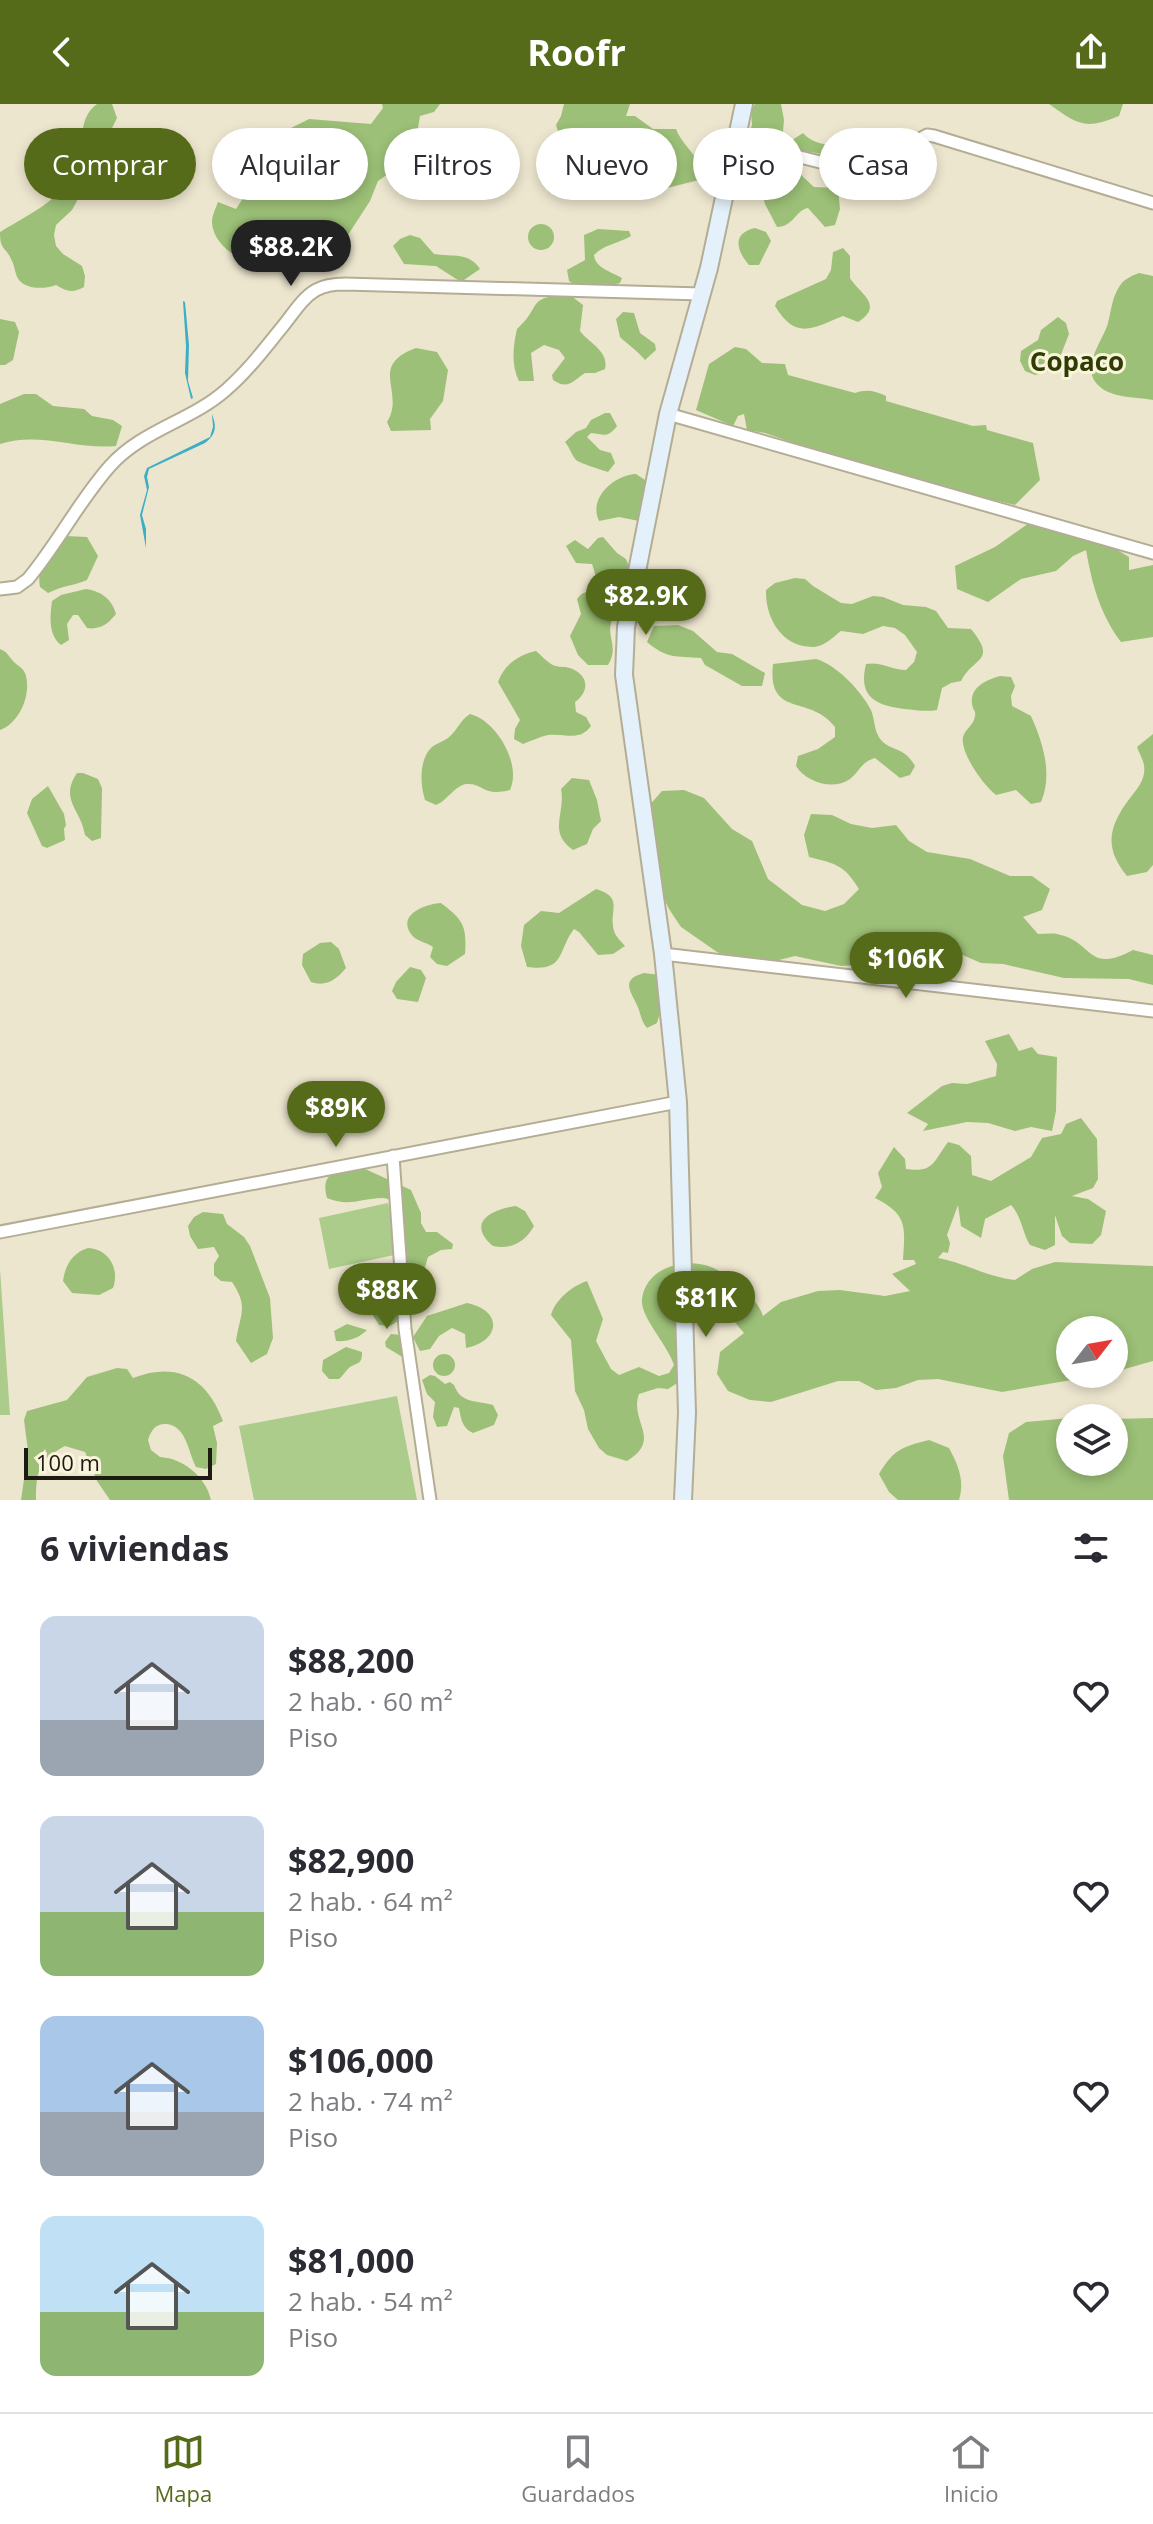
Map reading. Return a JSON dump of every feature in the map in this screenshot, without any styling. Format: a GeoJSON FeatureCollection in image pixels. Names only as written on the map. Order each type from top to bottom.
{"type":"FeatureCollection","features":[{"type":"Feature","properties":{"kind":"street"},"geometry":{"type":"LineString","coordinates":[[739,128],[744,104]]}},
{"type":"Feature","properties":{"kind":"street"},"geometry":{"type":"LineString","coordinates":[[803,158],[895,181],[908,172],[918,140],[927,135],[1153,203]]}},
{"type":"Feature","properties":{"kind":"street"},"geometry":{"type":"LineString","coordinates":[[683,1500],[687,1413],[678,1102],[663,954],[624,675],[626,627],[668,414],[723,200]]}},
{"type":"Feature","properties":{"kind":"street"},"geometry":{"type":"LineString","coordinates":[[0,589],[17,587],[28,579],[94,486],[133,444],[178,421],[225,391],[316,290],[345,284],[701,294]]}},
{"type":"Feature","properties":{"kind":"street"},"geometry":{"type":"LineString","coordinates":[[668,414],[1153,553]]}},
{"type":"Feature","properties":{"kind":"street"},"geometry":{"type":"LineString","coordinates":[[663,954],[1153,1011]]}},
{"type":"Feature","properties":{"kind":"street"},"geometry":{"type":"LineString","coordinates":[[0,1232],[678,1102]]}},
{"type":"Feature","properties":{"kind":"street"},"geometry":{"type":"LineString","coordinates":[[393,1156],[405,1329],[430,1500]]}},
{"type":"Feature","properties":{"kind":"green space"},"geometry":{"type":"Polygon","coordinates":[[[97,104],[112,104],[117,118],[112,128],[84,128],[90,110],[97,104]]]}},
{"type":"Feature","properties":{"kind":"green space"},"geometry":{"type":"Polygon","coordinates":[[[382,104],[440,104],[434,112],[420,116],[418,128],[384,128],[384,177],[378,181],[370,201],[346,238],[328,251],[306,250],[288,242],[272,257],[253,266],[232,254],[216,237],[212,222],[218,202],[236,209],[242,200],[368,200],[368,128],[291,128],[309,119],[371,124],[383,108],[382,104]]]}},
{"type":"Feature","properties":{"kind":"green space"},"geometry":{"type":"Polygon","coordinates":[[[564,104],[630,104],[626,116],[635,116],[652,128],[557,128],[564,104]]]}},
{"type":"Feature","properties":{"kind":"green space"},"geometry":{"type":"Polygon","coordinates":[[[755,104],[781,104],[783,128],[751,128],[751,111],[755,104]]]}},
{"type":"Feature","properties":{"kind":"green space"},"geometry":{"type":"Polygon","coordinates":[[[1049,104],[1123,104],[1119,116],[1090,124],[1075,121],[1049,104]]]}},
{"type":"Feature","properties":{"kind":"green space"},"geometry":{"type":"Polygon","coordinates":[[[677,131],[693,155],[693,182],[677,186],[677,131]]]}},
{"type":"Feature","properties":{"kind":"green space"},"geometry":{"type":"Polygon","coordinates":[[[803,133],[819,143],[819,154],[803,152],[803,133]]]}},
{"type":"Feature","properties":{"kind":"green space"},"geometry":{"type":"Polygon","coordinates":[[[803,177],[814,187],[819,187],[819,200],[839,200],[840,209],[835,225],[825,227],[808,208],[787,224],[777,227],[764,200],[803,200],[803,177]]]}},
{"type":"Feature","properties":{"kind":"green space"},"geometry":{"type":"Polygon","coordinates":[[[50,200],[77,200],[72,210],[56,225],[54,235],[56,246],[63,254],[82,266],[84,287],[70,291],[56,285],[32,287],[18,278],[2,245],[0,232],[50,200]]]}},
{"type":"Feature","properties":{"kind":"green space"},"geometry":{"type":"Polygon","coordinates":[[[541,224],[550,228],[554,237],[550,246],[541,250],[532,246],[528,237],[532,228],[541,224]]]}},
{"type":"Feature","properties":{"kind":"green space"},"geometry":{"type":"Polygon","coordinates":[[[755,228],[766,232],[771,241],[759,265],[749,265],[738,243],[743,234],[755,228]]]}},
{"type":"Feature","properties":{"kind":"green space"},"geometry":{"type":"Polygon","coordinates":[[[598,229],[629,231],[631,236],[594,255],[601,266],[622,278],[620,283],[607,286],[581,287],[569,281],[567,270],[585,260],[584,235],[598,229]]]}},
{"type":"Feature","properties":{"kind":"green space"},"geometry":{"type":"Polygon","coordinates":[[[410,235],[420,238],[434,254],[460,256],[471,260],[480,269],[461,282],[436,266],[404,264],[393,246],[410,235]]]}},
{"type":"Feature","properties":{"kind":"green space"},"geometry":{"type":"Polygon","coordinates":[[[843,248],[850,256],[850,278],[868,299],[870,305],[866,316],[858,322],[843,316],[806,329],[790,324],[775,306],[777,301],[826,279],[831,270],[833,252],[843,248]]]}},
{"type":"Feature","properties":{"kind":"green space"},"geometry":{"type":"Polygon","coordinates":[[[1139,273],[1153,276],[1153,400],[1110,393],[1099,386],[1091,371],[1094,354],[1108,323],[1117,291],[1125,280],[1139,273]]]}},
{"type":"Feature","properties":{"kind":"green space"},"geometry":{"type":"Polygon","coordinates":[[[570,295],[583,305],[580,331],[601,352],[605,369],[585,373],[570,383],[558,383],[552,375],[565,358],[559,350],[544,345],[531,353],[534,381],[519,381],[514,355],[517,329],[540,300],[570,295]]]}},
{"type":"Feature","properties":{"kind":"green space"},"geometry":{"type":"Polygon","coordinates":[[[623,312],[634,313],[640,333],[655,344],[656,350],[645,360],[620,337],[616,319],[623,312]]]}},
{"type":"Feature","properties":{"kind":"green space"},"geometry":{"type":"Polygon","coordinates":[[[1058,317],[1066,323],[1069,334],[1055,370],[1035,375],[1025,371],[1020,361],[1021,351],[1038,340],[1041,330],[1058,317]]]}},
{"type":"Feature","properties":{"kind":"green space"},"geometry":{"type":"Polygon","coordinates":[[[0,319],[15,322],[19,332],[13,360],[5,365],[0,365],[0,319]]]}},
{"type":"Feature","properties":{"kind":"green space"},"geometry":{"type":"Polygon","coordinates":[[[735,347],[746,349],[762,363],[785,364],[788,375],[855,393],[875,392],[886,396],[886,401],[973,426],[986,425],[987,430],[1033,443],[1040,480],[1015,505],[890,476],[765,433],[747,430],[744,414],[738,416],[733,426],[696,410],[709,364],[735,347]]]}},
{"type":"Feature","properties":{"kind":"green space"},"geometry":{"type":"Polygon","coordinates":[[[416,348],[437,352],[448,370],[443,401],[430,419],[431,430],[391,431],[387,422],[393,400],[390,371],[401,355],[416,348]]]}},
{"type":"Feature","properties":{"kind":"green space"},"geometry":{"type":"Polygon","coordinates":[[[24,394],[36,394],[53,406],[84,409],[92,416],[113,420],[122,426],[116,446],[29,439],[0,444],[0,404],[24,394]]]}},
{"type":"Feature","properties":{"kind":"green space"},"geometry":{"type":"Polygon","coordinates":[[[610,413],[617,426],[614,430],[602,435],[591,433],[587,437],[600,450],[611,453],[615,463],[608,472],[576,460],[565,442],[586,428],[591,420],[610,413]]]}},
{"type":"Feature","properties":{"kind":"green space"},"geometry":{"type":"Polygon","coordinates":[[[636,474],[645,480],[647,499],[639,521],[619,517],[599,521],[597,504],[605,489],[619,479],[636,474]]]}},
{"type":"Feature","properties":{"kind":"green space"},"geometry":{"type":"Polygon","coordinates":[[[1039,521],[1094,536],[1129,557],[1129,570],[1153,565],[1153,637],[1121,642],[1098,598],[1086,550],[1073,556],[1056,571],[1021,579],[988,602],[957,589],[955,566],[995,547],[1029,523],[1039,521]]]}},
{"type":"Feature","properties":{"kind":"green space"},"geometry":{"type":"Polygon","coordinates":[[[66,536],[87,537],[98,556],[87,580],[48,593],[40,587],[42,564],[54,546],[66,536]]]}},
{"type":"Feature","properties":{"kind":"green space"},"geometry":{"type":"Polygon","coordinates":[[[603,537],[626,559],[630,578],[611,623],[611,659],[608,665],[588,665],[578,655],[570,636],[581,614],[577,599],[584,592],[595,592],[598,583],[592,564],[576,563],[566,546],[575,540],[588,549],[603,537]]]}},
{"type":"Feature","properties":{"kind":"green space"},"geometry":{"type":"Polygon","coordinates":[[[805,579],[841,603],[852,604],[873,596],[936,611],[948,628],[971,629],[983,648],[983,654],[961,681],[942,688],[937,710],[904,709],[877,702],[864,684],[866,664],[906,670],[914,662],[917,652],[905,635],[895,628],[883,626],[863,634],[841,631],[814,647],[803,646],[784,637],[772,621],[766,590],[775,583],[805,579]]]}},
{"type":"Feature","properties":{"kind":"green space"},"geometry":{"type":"Polygon","coordinates":[[[86,589],[105,597],[116,614],[96,628],[87,628],[78,615],[73,615],[67,624],[69,640],[61,645],[52,631],[52,601],[61,595],[86,589]]]}},
{"type":"Feature","properties":{"kind":"green space"},"geometry":{"type":"Polygon","coordinates":[[[678,625],[693,631],[717,652],[732,654],[765,673],[762,686],[742,686],[705,665],[701,658],[666,654],[647,642],[654,626],[678,625]]]}},
{"type":"Feature","properties":{"kind":"green space"},"geometry":{"type":"Polygon","coordinates":[[[0,649],[23,669],[27,692],[18,715],[0,730],[0,649]]]}},
{"type":"Feature","properties":{"kind":"green space"},"geometry":{"type":"Polygon","coordinates":[[[536,651],[551,664],[570,668],[584,679],[585,688],[575,702],[576,712],[586,717],[591,726],[582,734],[548,735],[523,744],[514,739],[520,720],[498,682],[512,662],[536,651]]]}},
{"type":"Feature","properties":{"kind":"green space"},"geometry":{"type":"Polygon","coordinates":[[[816,659],[840,673],[861,695],[871,710],[881,740],[907,755],[915,766],[910,775],[900,778],[875,758],[843,783],[820,783],[800,772],[796,766],[798,756],[818,749],[835,737],[835,727],[814,711],[783,699],[773,681],[773,664],[816,659]]]}},
{"type":"Feature","properties":{"kind":"green space"},"geometry":{"type":"Polygon","coordinates":[[[1000,676],[1011,677],[1015,686],[1011,696],[1012,706],[1031,716],[1039,737],[1046,770],[1041,802],[1031,804],[1016,790],[996,795],[979,777],[965,752],[963,737],[975,716],[972,704],[974,693],[984,682],[1000,676]]]}},
{"type":"Feature","properties":{"kind":"green space"},"geometry":{"type":"Polygon","coordinates":[[[470,714],[489,725],[504,744],[512,768],[510,790],[494,792],[467,784],[436,805],[425,800],[423,794],[424,759],[431,748],[448,738],[470,714]]]}},
{"type":"Feature","properties":{"kind":"green space"},"geometry":{"type":"Polygon","coordinates":[[[1153,734],[1153,865],[1147,872],[1127,876],[1112,847],[1113,828],[1143,779],[1144,765],[1137,747],[1153,734]]]}},
{"type":"Feature","properties":{"kind":"green space"},"geometry":{"type":"Polygon","coordinates":[[[77,773],[98,779],[102,788],[101,838],[92,841],[85,835],[71,798],[70,790],[77,773]]]}},
{"type":"Feature","properties":{"kind":"green space"},"geometry":{"type":"Polygon","coordinates":[[[572,778],[589,780],[601,821],[593,829],[587,844],[573,850],[565,843],[559,829],[561,789],[572,778]]]}},
{"type":"Feature","properties":{"kind":"green space"},"geometry":{"type":"Polygon","coordinates":[[[48,786],[64,814],[66,825],[65,840],[47,848],[42,846],[27,813],[32,799],[48,786]]]}},
{"type":"Feature","properties":{"kind":"green space"},"geometry":{"type":"Polygon","coordinates":[[[684,790],[704,798],[732,829],[752,841],[768,879],[802,905],[825,911],[844,904],[859,889],[839,867],[809,857],[804,835],[811,814],[832,815],[851,824],[872,828],[896,825],[909,841],[927,852],[970,859],[1010,876],[1032,876],[1050,889],[1042,910],[1023,917],[1038,934],[1069,938],[1098,958],[1118,957],[1133,950],[1153,955],[1153,985],[1129,979],[1064,978],[1003,964],[981,963],[944,947],[905,962],[841,966],[795,956],[755,966],[717,952],[681,927],[661,892],[647,808],[662,791],[684,790]]]}},
{"type":"Feature","properties":{"kind":"green space"},"geometry":{"type":"Polygon","coordinates":[[[596,889],[613,901],[614,931],[625,946],[613,954],[598,955],[574,929],[555,963],[540,968],[527,967],[521,946],[524,925],[541,911],[559,913],[596,889]]]}},
{"type":"Feature","properties":{"kind":"green space"},"geometry":{"type":"Polygon","coordinates":[[[441,903],[459,919],[465,936],[465,954],[447,966],[437,964],[430,957],[433,947],[415,938],[408,927],[410,916],[415,911],[441,903]]]}},
{"type":"Feature","properties":{"kind":"green space"},"geometry":{"type":"Polygon","coordinates":[[[331,942],[339,949],[346,968],[330,981],[321,984],[311,982],[302,965],[303,954],[320,943],[331,942]]]}},
{"type":"Feature","properties":{"kind":"green space"},"geometry":{"type":"Polygon","coordinates":[[[410,967],[421,970],[426,978],[418,1002],[397,999],[392,991],[410,967]]]}},
{"type":"Feature","properties":{"kind":"green space"},"geometry":{"type":"Polygon","coordinates":[[[644,973],[660,975],[663,1003],[657,1023],[647,1028],[629,985],[632,978],[644,973]]]}},
{"type":"Feature","properties":{"kind":"green space"},"geometry":{"type":"Polygon","coordinates":[[[1009,1034],[1019,1051],[1032,1047],[1038,1054],[1057,1057],[1056,1111],[1052,1131],[1031,1127],[1015,1131],[988,1123],[967,1122],[923,1131],[928,1124],[907,1113],[942,1086],[967,1084],[996,1076],[997,1064],[985,1041],[1009,1034]]]}},
{"type":"Feature","properties":{"kind":"green space"},"geometry":{"type":"Polygon","coordinates":[[[1081,1118],[1097,1139],[1098,1179],[1093,1188],[1072,1196],[1088,1199],[1106,1211],[1101,1235],[1092,1244],[1070,1243],[1062,1236],[1055,1215],[1055,1245],[1045,1250],[1030,1245],[1011,1205],[985,1219],[981,1238],[961,1226],[958,1205],[947,1235],[950,1243],[948,1253],[943,1252],[938,1258],[1015,1280],[1032,1269],[1055,1262],[1153,1266],[1153,1361],[1128,1368],[1128,1316],[1056,1316],[1056,1383],[1002,1392],[938,1379],[918,1380],[896,1388],[876,1390],[859,1381],[838,1381],[771,1402],[750,1400],[728,1391],[717,1374],[720,1352],[744,1333],[727,1313],[717,1309],[691,1326],[685,1378],[668,1389],[658,1388],[639,1394],[638,1413],[644,1438],[637,1453],[627,1461],[607,1455],[599,1448],[588,1429],[575,1391],[571,1340],[551,1315],[556,1304],[570,1290],[587,1281],[603,1319],[596,1341],[611,1369],[619,1375],[639,1367],[659,1376],[669,1373],[674,1365],[645,1314],[642,1299],[645,1288],[659,1272],[679,1264],[711,1267],[742,1287],[763,1316],[781,1302],[818,1291],[840,1290],[885,1296],[910,1291],[892,1274],[916,1264],[914,1260],[903,1260],[902,1223],[894,1210],[875,1198],[882,1187],[878,1173],[894,1147],[905,1159],[906,1169],[915,1170],[932,1164],[948,1142],[959,1145],[971,1156],[972,1175],[991,1181],[1031,1157],[1042,1138],[1061,1134],[1066,1124],[1081,1118]]]}},
{"type":"Feature","properties":{"kind":"green space"},"geometry":{"type":"Polygon","coordinates":[[[363,1168],[411,1190],[426,1232],[437,1232],[453,1244],[452,1249],[441,1250],[428,1257],[425,1267],[429,1277],[424,1286],[409,1287],[404,1284],[401,1220],[390,1200],[348,1202],[327,1198],[325,1189],[329,1176],[363,1168]]]}},
{"type":"Feature","properties":{"kind":"green space"},"geometry":{"type":"Polygon","coordinates":[[[388,1203],[399,1254],[329,1269],[319,1218],[388,1203]]]}},
{"type":"Feature","properties":{"kind":"green space"},"geometry":{"type":"Polygon","coordinates":[[[516,1206],[525,1211],[534,1226],[517,1244],[493,1246],[482,1230],[485,1218],[499,1210],[516,1206]]]}},
{"type":"Feature","properties":{"kind":"green space"},"geometry":{"type":"Polygon","coordinates":[[[203,1212],[223,1214],[227,1224],[244,1237],[270,1298],[273,1338],[267,1354],[251,1363],[236,1341],[242,1311],[237,1291],[232,1282],[221,1281],[214,1275],[214,1264],[219,1256],[214,1247],[198,1249],[190,1236],[188,1226],[194,1217],[203,1212]]]}},
{"type":"Feature","properties":{"kind":"green space"},"geometry":{"type":"Polygon","coordinates":[[[88,1248],[102,1252],[114,1267],[113,1288],[99,1295],[72,1293],[63,1281],[70,1261],[88,1248]]]}},
{"type":"Feature","properties":{"kind":"green space"},"geometry":{"type":"Polygon","coordinates":[[[0,1269],[10,1415],[0,1415],[0,1269]]]}},
{"type":"Feature","properties":{"kind":"green space"},"geometry":{"type":"Polygon","coordinates":[[[387,1270],[395,1278],[398,1321],[390,1326],[379,1325],[371,1312],[381,1288],[378,1274],[387,1270]]]}},
{"type":"Feature","properties":{"kind":"green space"},"geometry":{"type":"Polygon","coordinates":[[[467,1303],[479,1307],[492,1319],[491,1333],[485,1340],[466,1348],[465,1334],[452,1328],[439,1336],[430,1349],[420,1351],[413,1337],[427,1316],[467,1303]]]}},
{"type":"Feature","properties":{"kind":"green space"},"geometry":{"type":"Polygon","coordinates":[[[347,1324],[367,1330],[353,1339],[336,1341],[334,1331],[347,1324]]]}},
{"type":"Feature","properties":{"kind":"green space"},"geometry":{"type":"Polygon","coordinates":[[[391,1334],[401,1335],[404,1358],[386,1347],[385,1342],[391,1334]]]}},
{"type":"Feature","properties":{"kind":"green space"},"geometry":{"type":"Polygon","coordinates":[[[346,1347],[362,1352],[361,1361],[339,1379],[329,1379],[322,1371],[323,1360],[346,1347]]]}},
{"type":"Feature","properties":{"kind":"green space"},"geometry":{"type":"Polygon","coordinates":[[[444,1354],[455,1365],[444,1376],[433,1365],[444,1354]]]}},
{"type":"Feature","properties":{"kind":"green space"},"geometry":{"type":"Polygon","coordinates":[[[117,1368],[127,1369],[133,1378],[149,1373],[177,1373],[199,1384],[208,1394],[223,1421],[213,1426],[217,1443],[216,1464],[206,1469],[196,1467],[183,1435],[174,1426],[157,1426],[148,1440],[151,1450],[160,1457],[177,1461],[192,1470],[204,1484],[211,1500],[110,1500],[97,1481],[85,1452],[65,1446],[41,1467],[36,1500],[21,1500],[28,1451],[24,1420],[27,1411],[67,1400],[87,1377],[117,1368]]]}},
{"type":"Feature","properties":{"kind":"green space"},"geometry":{"type":"Polygon","coordinates":[[[430,1375],[445,1384],[450,1382],[465,1398],[493,1405],[498,1415],[494,1425],[473,1433],[464,1426],[459,1408],[454,1407],[447,1426],[437,1427],[433,1417],[435,1402],[427,1394],[422,1380],[430,1375]]]}},
{"type":"Feature","properties":{"kind":"green space"},"geometry":{"type":"Polygon","coordinates":[[[397,1396],[417,1500],[254,1500],[239,1426],[397,1396]]]}},
{"type":"Feature","properties":{"kind":"green space"},"geometry":{"type":"Polygon","coordinates":[[[1153,1418],[1153,1500],[1009,1500],[1003,1456],[1009,1433],[1026,1422],[1056,1419],[1056,1476],[1128,1476],[1128,1419],[1153,1418]]]}},
{"type":"Feature","properties":{"kind":"green space"},"geometry":{"type":"Polygon","coordinates":[[[929,1440],[949,1448],[952,1454],[961,1479],[959,1500],[898,1500],[889,1492],[879,1474],[900,1450],[929,1440]]]}},
{"type":"Feature","properties":{"kind":"water"},"geometry":{"type":"Polygon","coordinates":[[[183,301],[189,345],[191,399],[185,373],[183,301]]]}},
{"type":"Feature","properties":{"kind":"water"},"geometry":{"type":"Polygon","coordinates":[[[212,414],[214,430],[211,436],[205,443],[149,469],[149,487],[142,515],[146,548],[140,515],[147,490],[144,476],[147,468],[210,437],[212,414]]]}},
{"type":"Feature","properties":{"kind":"district","name":"Copaco"},"geometry":{"type":"Point","coordinates":[1077,362]}}]}
